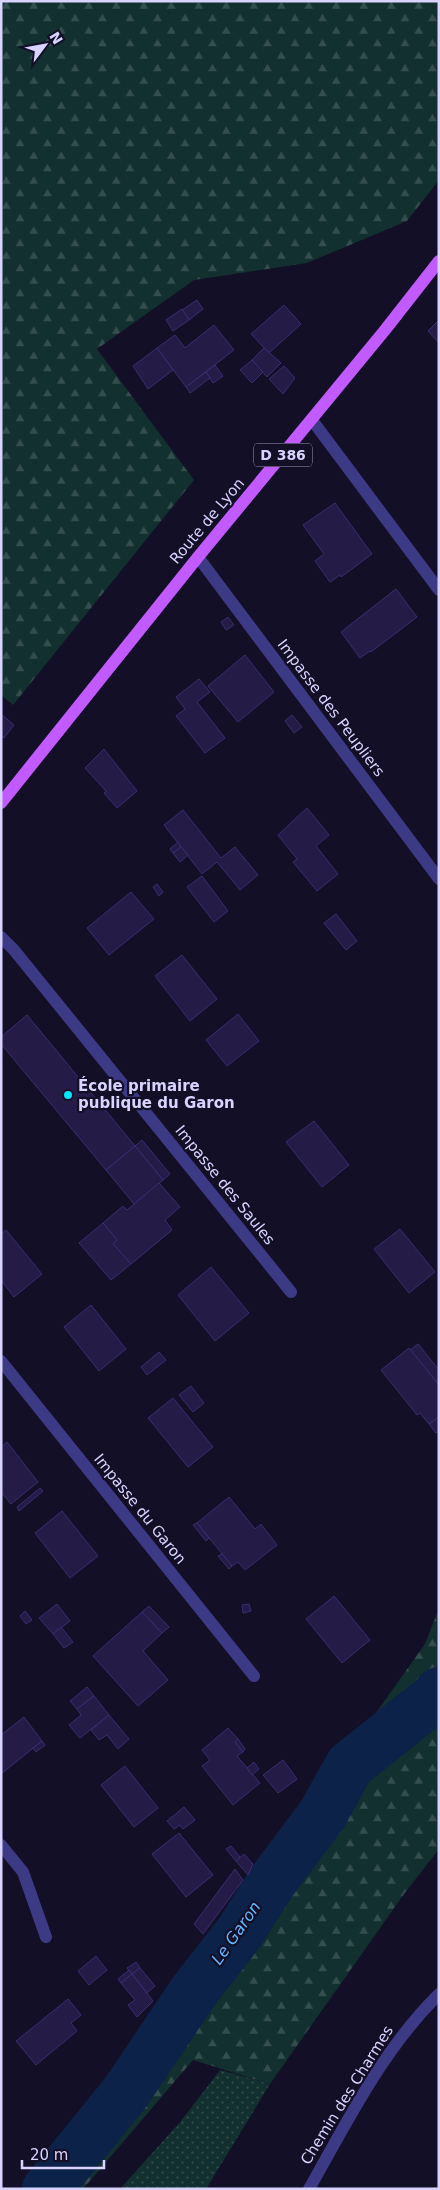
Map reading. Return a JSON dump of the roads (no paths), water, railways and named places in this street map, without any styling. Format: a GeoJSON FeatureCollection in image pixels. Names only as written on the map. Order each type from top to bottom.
{"type":"FeatureCollection","features":[{"type":"Feature","properties":{"kind":"main road","name":"Route de Lyon"},"geometry":{"type":"LineString","coordinates":[[1,803],[439,261]]}},
{"type":"Feature","properties":{"kind":"street"},"geometry":{"type":"LineString","coordinates":[[312,420],[439,590]]}},
{"type":"Feature","properties":{"kind":"street","name":"Impasse des Peupliers"},"geometry":{"type":"LineString","coordinates":[[198,557],[439,879]]}},
{"type":"Feature","properties":{"kind":"street","name":"Impasse des Saules"},"geometry":{"type":"LineString","coordinates":[[1,937],[14,950],[291,1292]]}},
{"type":"Feature","properties":{"kind":"street","name":"Impasse du Garon"},"geometry":{"type":"LineString","coordinates":[[1,1361],[254,1676]]}},
{"type":"Feature","properties":{"kind":"street"},"geometry":{"type":"LineString","coordinates":[[1,1845],[23,1872],[46,1937]]}},
{"type":"Feature","properties":{"kind":"street","name":"Chemin des Charmes"},"geometry":{"type":"LineString","coordinates":[[309,2189],[384,2061],[414,2020],[439,1994]]}},
{"type":"Feature","properties":{"kind":"waterway","name":"Le Garon"},"geometry":{"type":"LineString","coordinates":[[47,2189],[126,2092],[194,1991],[240,1932],[271,1883],[322,1815],[350,1765],[438,1695],[439,1692]]}},
{"type":"Feature","properties":{"kind":"place","name":"École primaire publique du Garon"},"geometry":{"type":"Point","coordinates":[68,1095]}}]}
